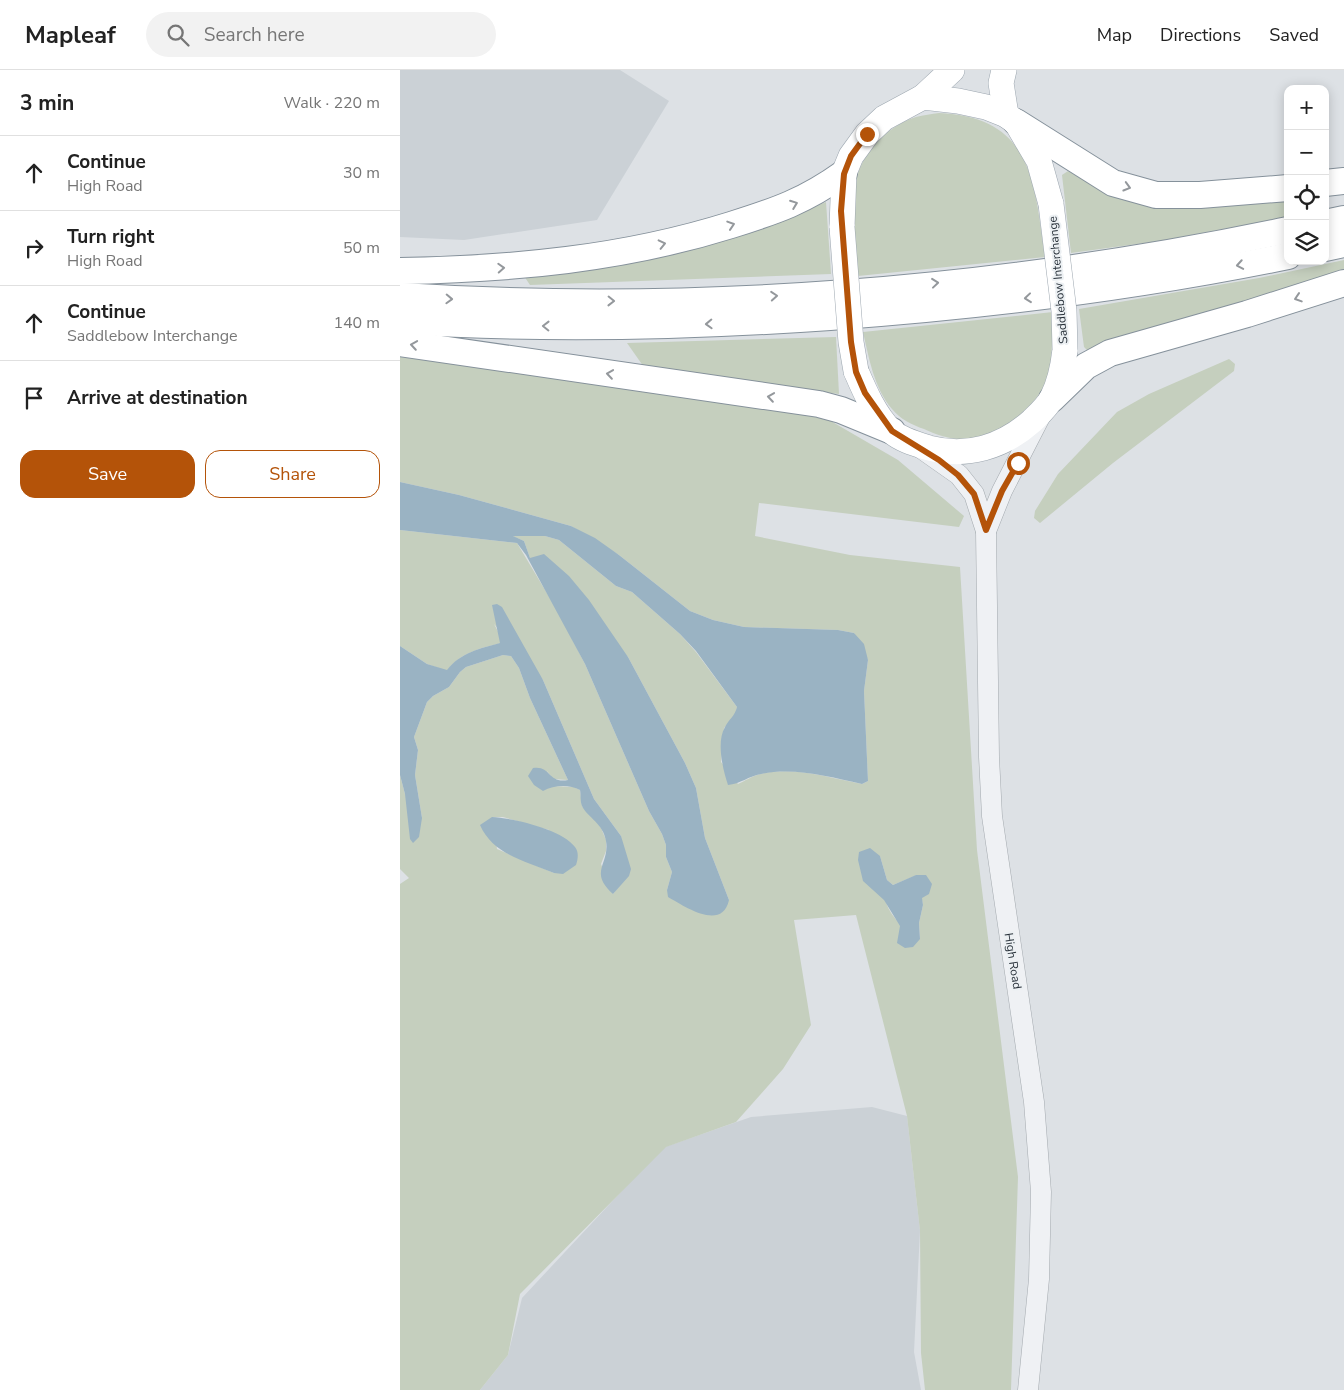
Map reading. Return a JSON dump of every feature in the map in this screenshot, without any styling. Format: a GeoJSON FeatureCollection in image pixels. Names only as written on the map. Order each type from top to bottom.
{"type":"FeatureCollection","features":[{"type":"Feature","properties":{"kind":"highway"},"geometry":{"type":"LineString","coordinates":[[1011,118],[1113,183],[1156,196],[1200,195],[1284,188]]}},
{"type":"Feature","properties":{"kind":"highway"},"geometry":{"type":"LineString","coordinates":[[400,272],[505,268],[574,260],[635,250],[697,236],[799,202],[844,174]]}},
{"type":"Feature","properties":{"kind":"highway"},"geometry":{"type":"LineString","coordinates":[[1329,183],[1344,181]]}},
{"type":"Feature","properties":{"kind":"highway"},"geometry":{"type":"LineString","coordinates":[[1329,222],[1344,219]]}},
{"type":"Feature","properties":{"kind":"highway"},"geometry":{"type":"LineString","coordinates":[[400,296],[628,302],[748,298],[889,288],[1044,272],[1132,259],[1284,231]]}},
{"type":"Feature","properties":{"kind":"highway"},"geometry":{"type":"LineString","coordinates":[[1329,247],[1344,244]]}},
{"type":"Feature","properties":{"kind":"highway"},"geometry":{"type":"LineString","coordinates":[[400,321],[448,324],[624,327],[740,323],[883,313],[1046,296],[1284,257]]}},
{"type":"Feature","properties":{"kind":"highway"},"geometry":{"type":"LineString","coordinates":[[1048,405],[1086,366],[1110,353],[1248,314],[1344,283]]}},
{"type":"Feature","properties":{"kind":"highway"},"geometry":{"type":"LineString","coordinates":[[400,343],[819,404],[841,410],[902,437]]}},
{"type":"Feature","properties":{"kind":"main road"},"geometry":{"type":"LineString","coordinates":[[902,437],[865,393],[856,372],[851,342],[842,227],[844,174],[851,156],[867,134],[884,118],[923,97],[952,70]]}},
{"type":"Feature","properties":{"kind":"main road"},"geometry":{"type":"LineString","coordinates":[[1004,70],[1001,82],[1011,118]]}},
{"type":"Feature","properties":{"kind":"main road"},"geometry":{"type":"LineString","coordinates":[[923,97],[958,101],[1011,118]]}},
{"type":"Feature","properties":{"kind":"main road","name":"Saddlebow Interchange"},"geometry":{"type":"LineString","coordinates":[[902,437],[941,451],[961,452],[983,449],[1009,438],[1048,405],[1062,375],[1065,350],[1064,311],[1051,204],[1039,161],[1011,118]]}},
{"type":"Feature","properties":{"kind":"street","name":"High Road"},"geometry":{"type":"LineString","coordinates":[[986,539],[1002,491],[1048,405]]}},
{"type":"Feature","properties":{"kind":"street","name":"High Road"},"geometry":{"type":"LineString","coordinates":[[902,437],[958,475],[974,494],[986,539],[992,816],[1034,1102],[1041,1192],[1039,1279],[1028,1390]]}},
{"type":"Feature","properties":{"kind":"shaded area"},"geometry":{"type":"Polygon","coordinates":[[[400,70],[620,70],[669,101],[597,220],[464,240],[400,237],[400,70]]]}},
{"type":"Feature","properties":{"kind":"shaded area"},"geometry":{"type":"Polygon","coordinates":[[[872,1107],[907,1116],[920,1231],[914,1352],[921,1390],[480,1390],[508,1355],[522,1298],[662,1148],[751,1117],[872,1107]]]}},
{"type":"Feature","properties":{"kind":"green space"},"geometry":{"type":"Polygon","coordinates":[[[939,113],[970,117],[994,127],[1011,141],[1023,158],[1031,180],[1037,203],[1045,257],[858,276],[853,202],[860,168],[874,146],[894,128],[916,117],[939,113]]]}},
{"type":"Feature","properties":{"kind":"green space"},"geometry":{"type":"Polygon","coordinates":[[[1068,171],[1105,192],[1284,199],[1284,218],[1159,241],[1071,253],[1062,175],[1068,171]]]}},
{"type":"Feature","properties":{"kind":"green space"},"geometry":{"type":"Polygon","coordinates":[[[826,202],[831,274],[530,285],[524,276],[565,273],[642,261],[751,231],[826,202]]]}},
{"type":"Feature","properties":{"kind":"green space"},"geometry":{"type":"Polygon","coordinates":[[[1344,260],[1344,270],[1087,350],[1084,347],[1079,309],[1259,278],[1320,265],[1329,265],[1329,263],[1344,260]]]}},
{"type":"Feature","properties":{"kind":"green space"},"geometry":{"type":"Polygon","coordinates":[[[1053,312],[1050,371],[1037,398],[1019,416],[998,430],[969,439],[955,439],[936,434],[911,424],[895,413],[876,382],[863,332],[1053,312]]]}},
{"type":"Feature","properties":{"kind":"green space"},"geometry":{"type":"Polygon","coordinates":[[[836,337],[839,394],[646,370],[627,343],[836,337]]]}},
{"type":"Feature","properties":{"kind":"green space"},"geometry":{"type":"Polygon","coordinates":[[[400,357],[817,413],[898,460],[964,516],[959,527],[759,503],[755,536],[850,555],[960,567],[977,850],[1018,1177],[1011,1390],[925,1390],[921,1353],[920,1231],[907,1116],[856,915],[794,920],[811,1025],[783,1069],[736,1122],[666,1147],[520,1294],[508,1355],[480,1390],[400,1390],[400,884],[409,878],[400,869],[400,775],[405,794],[422,818],[415,775],[418,750],[414,737],[427,702],[433,696],[449,687],[466,667],[503,655],[511,656],[519,668],[530,698],[568,780],[553,779],[547,771],[552,786],[574,787],[580,790],[582,806],[599,823],[606,840],[606,851],[601,864],[613,894],[624,880],[621,836],[594,799],[543,680],[494,624],[501,637],[501,643],[478,649],[464,656],[447,671],[427,664],[400,646],[400,530],[517,543],[557,610],[585,664],[649,811],[662,834],[666,845],[666,857],[672,872],[667,890],[729,900],[705,838],[696,788],[685,763],[628,657],[530,558],[524,541],[512,536],[545,536],[559,540],[616,586],[632,592],[680,634],[696,652],[737,707],[736,714],[724,728],[721,762],[738,784],[760,774],[785,771],[862,784],[868,781],[864,691],[868,660],[854,633],[838,630],[744,627],[713,620],[690,611],[619,555],[571,526],[459,495],[400,482],[400,357]],[[492,817],[497,849],[554,873],[549,830],[503,817],[492,817]],[[880,856],[884,895],[891,913],[907,930],[920,939],[919,923],[923,905],[917,875],[893,885],[887,880],[880,856]]]}},
{"type":"Feature","properties":{"kind":"green space"},"geometry":{"type":"Polygon","coordinates":[[[1229,359],[1235,364],[1234,371],[1113,463],[1040,523],[1034,518],[1035,511],[1058,474],[1117,412],[1149,394],[1229,359]]]}},
{"type":"Feature","properties":{"kind":"water"},"geometry":{"type":"Polygon","coordinates":[[[400,482],[459,495],[571,526],[595,538],[619,555],[690,611],[713,620],[744,627],[838,630],[854,633],[864,644],[868,660],[864,691],[868,781],[862,784],[799,772],[774,772],[752,776],[728,785],[722,764],[721,740],[722,733],[737,707],[696,651],[680,634],[632,592],[616,586],[559,540],[545,536],[513,536],[524,541],[530,558],[544,554],[569,576],[589,600],[628,657],[685,763],[696,788],[705,838],[729,900],[725,909],[719,914],[711,915],[692,910],[668,897],[667,890],[672,872],[666,857],[666,845],[662,834],[649,811],[585,664],[526,555],[517,543],[400,530],[400,482]]]}},
{"type":"Feature","properties":{"kind":"water"},"geometry":{"type":"Polygon","coordinates":[[[497,604],[502,607],[543,680],[594,799],[621,836],[631,869],[629,876],[613,894],[602,880],[601,874],[606,841],[599,825],[582,806],[580,790],[562,786],[552,787],[543,791],[534,785],[528,776],[533,768],[539,768],[561,781],[568,780],[530,698],[519,668],[511,656],[503,655],[466,667],[449,687],[433,696],[427,702],[414,737],[418,750],[415,775],[422,818],[419,837],[413,843],[410,839],[405,794],[400,775],[400,646],[427,664],[447,670],[464,655],[500,643],[492,605],[497,604]]]}},
{"type":"Feature","properties":{"kind":"water"},"geometry":{"type":"Polygon","coordinates":[[[492,817],[524,822],[559,835],[575,847],[578,856],[576,865],[563,874],[554,873],[511,856],[493,843],[480,825],[492,817]]]}},
{"type":"Feature","properties":{"kind":"water"},"geometry":{"type":"Polygon","coordinates":[[[870,848],[880,856],[887,880],[893,885],[916,875],[926,875],[932,884],[929,894],[922,898],[923,905],[919,923],[920,939],[913,947],[905,948],[897,943],[900,926],[884,900],[863,881],[858,860],[859,852],[870,848]]]}},
{"type":"Feature","properties":{"kind":"route"},"geometry":{"type":"LineString","coordinates":[[867,134],[851,156],[844,174],[841,211],[851,342],[856,372],[865,393],[892,431],[939,460],[958,475],[974,494],[986,530],[1002,491],[1018,463]]}}]}
